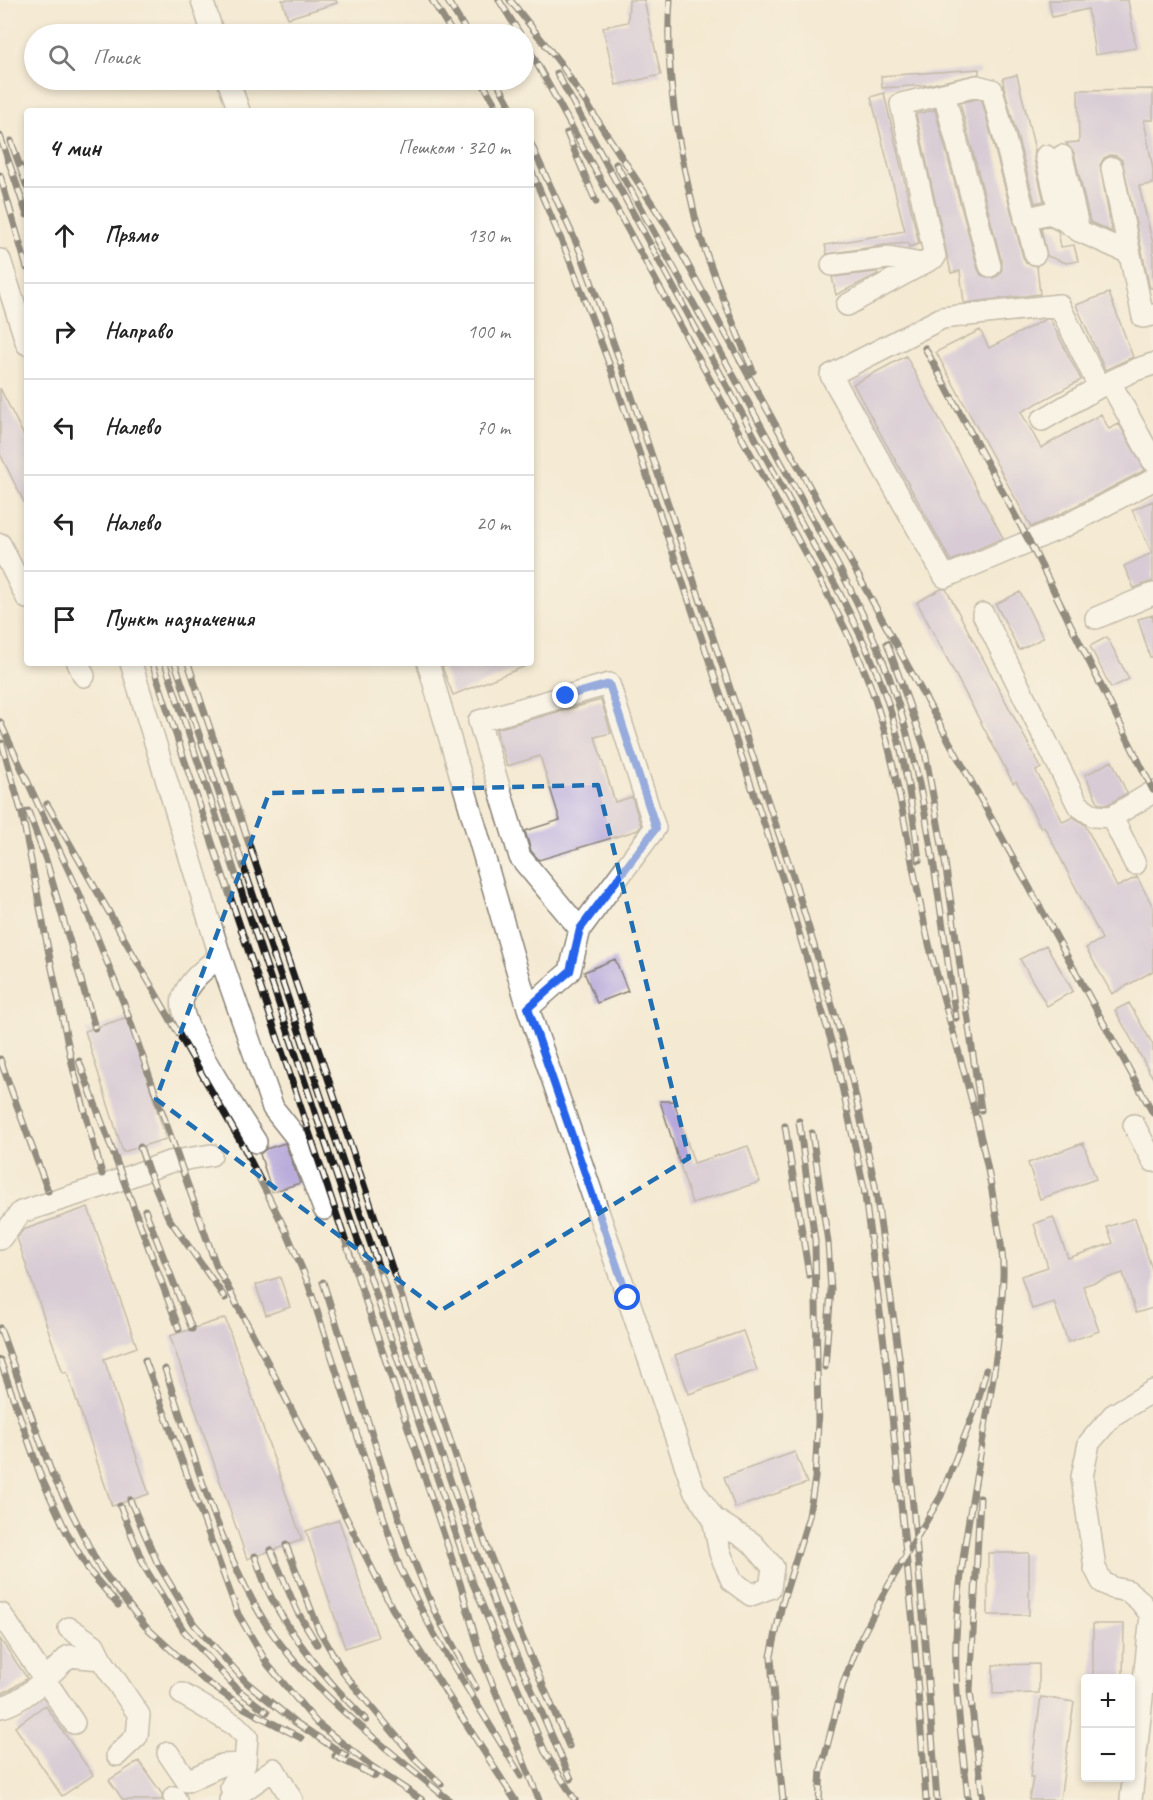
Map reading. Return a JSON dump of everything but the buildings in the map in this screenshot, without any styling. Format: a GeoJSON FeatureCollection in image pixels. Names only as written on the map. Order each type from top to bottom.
{"type":"FeatureCollection","features":[{"type":"Feature","properties":{"kind":"street"},"geometry":{"type":"LineString","coordinates":[[202,0],[210,24]]}},
{"type":"Feature","properties":{"kind":"street"},"geometry":{"type":"LineString","coordinates":[[847,305],[935,257],[901,104],[977,86],[992,90],[1035,254]]}},
{"type":"Feature","properties":{"kind":"street"},"geometry":{"type":"LineString","coordinates":[[232,90],[238,108]]}},
{"type":"Feature","properties":{"kind":"street"},"geometry":{"type":"LineString","coordinates":[[944,94],[990,266]]}},
{"type":"Feature","properties":{"kind":"street"},"geometry":{"type":"LineString","coordinates":[[1061,218],[1054,156],[1079,231]]}},
{"type":"Feature","properties":{"kind":"street"},"geometry":{"type":"LineString","coordinates":[[1112,168],[1143,317],[1153,315]]}},
{"type":"Feature","properties":{"kind":"street"},"geometry":{"type":"LineString","coordinates":[[1025,219],[1049,213],[1061,218],[1079,231],[1129,253]]}},
{"type":"Feature","properties":{"kind":"street"},"geometry":{"type":"LineString","coordinates":[[832,265],[888,258],[922,264]]}},
{"type":"Feature","properties":{"kind":"street"},"geometry":{"type":"LineString","coordinates":[[0,260],[24,335]]}},
{"type":"Feature","properties":{"kind":"street"},"geometry":{"type":"LineString","coordinates":[[1153,461],[1059,305],[942,318],[831,375],[945,577],[1065,526],[1153,480]]}},
{"type":"Feature","properties":{"kind":"street"},"geometry":{"type":"LineString","coordinates":[[1042,420],[1105,384],[1153,364]]}},
{"type":"Feature","properties":{"kind":"street"},"geometry":{"type":"LineString","coordinates":[[0,544],[24,592]]}},
{"type":"Feature","properties":{"kind":"street"},"geometry":{"type":"LineString","coordinates":[[1096,618],[1153,594]]}},
{"type":"Feature","properties":{"kind":"street"},"geometry":{"type":"LineString","coordinates":[[983,614],[1078,805],[1094,816],[1112,817],[1153,792]]}},
{"type":"Feature","properties":{"kind":"street"},"geometry":{"type":"LineString","coordinates":[[132,666],[220,956],[273,1108],[296,1137],[324,1209]]}},
{"type":"Feature","properties":{"kind":"street"},"geometry":{"type":"LineString","coordinates":[[429,666],[528,1008],[694,1490],[713,1518]]}},
{"type":"Feature","properties":{"kind":"street"},"geometry":{"type":"LineString","coordinates":[[528,1008],[570,971],[580,929],[656,828],[609,684],[479,721],[520,857],[580,929]]}},
{"type":"Feature","properties":{"kind":"street"},"geometry":{"type":"LineString","coordinates":[[1112,817],[1135,864]]}},
{"type":"Feature","properties":{"kind":"street"},"geometry":{"type":"LineString","coordinates":[[220,956],[196,977],[182,999],[184,1018],[209,1065],[256,1142]]}},
{"type":"Feature","properties":{"kind":"street"},"geometry":{"type":"LineString","coordinates":[[1134,1125],[1153,1161]]}},
{"type":"Feature","properties":{"kind":"street"},"geometry":{"type":"LineString","coordinates":[[0,1239],[21,1212],[169,1162],[211,1155]]}},
{"type":"Feature","properties":{"kind":"street"},"geometry":{"type":"LineString","coordinates":[[1131,1800],[1152,1614],[1128,1591],[1113,1588],[1102,1582],[1095,1568],[1082,1477],[1089,1443],[1113,1415],[1153,1391]]}},
{"type":"Feature","properties":{"kind":"street"},"geometry":{"type":"LineString","coordinates":[[1,1614],[74,1723]]}},
{"type":"Feature","properties":{"kind":"street"},"geometry":{"type":"LineString","coordinates":[[69,1628],[94,1645],[139,1715],[137,1737],[117,1755]]}},
{"type":"Feature","properties":{"kind":"street"},"geometry":{"type":"LineString","coordinates":[[0,1707],[7,1706],[44,1681],[69,1656],[101,1659]]}},
{"type":"Feature","properties":{"kind":"street"},"geometry":{"type":"LineString","coordinates":[[182,1694],[235,1725],[247,1737],[246,1764],[231,1787],[232,1799]]}},
{"type":"Feature","properties":{"kind":"street"},"geometry":{"type":"LineString","coordinates":[[168,1753],[187,1781],[222,1765],[246,1764]]}},
{"type":"Feature","properties":{"kind":"street"},"geometry":{"type":"LineString","coordinates":[[232,1799],[274,1769],[292,1800]]}},
{"type":"Feature","properties":{"kind":"highlighted area"},"geometry":{"type":"Polygon","coordinates":[[[598,785],[689,1158],[440,1311],[156,1099],[269,793],[598,785]]]}},
{"type":"Feature","properties":{"kind":"railway"},"geometry":{"type":"LineString","coordinates":[[432,0],[447,24]]}},
{"type":"Feature","properties":{"kind":"railway"},"geometry":{"type":"LineString","coordinates":[[447,0],[462,24]]}},
{"type":"Feature","properties":{"kind":"railway"},"geometry":{"type":"LineString","coordinates":[[499,0],[514,24]]}},
{"type":"Feature","properties":{"kind":"railway"},"geometry":{"type":"LineString","coordinates":[[510,0],[529,24]]}},
{"type":"Feature","properties":{"kind":"railway"},"geometry":{"type":"LineString","coordinates":[[670,0],[669,48],[672,96],[689,190],[706,252],[753,371]]}},
{"type":"Feature","properties":{"kind":"railway"},"geometry":{"type":"LineString","coordinates":[[534,30],[560,63],[666,225],[1153,1113]]}},
{"type":"Feature","properties":{"kind":"railway"},"geometry":{"type":"LineString","coordinates":[[534,58],[847,632],[874,696],[892,760],[924,924],[983,1145],[1003,1260],[995,1368],[964,1548],[956,1639],[958,1700],[968,1800]]}},
{"type":"Feature","properties":{"kind":"railway"},"geometry":{"type":"LineString","coordinates":[[557,73],[839,592],[864,644],[881,684],[898,737],[919,860]]}},
{"type":"Feature","properties":{"kind":"railway"},"geometry":{"type":"LineString","coordinates":[[487,90],[497,108]]}},
{"type":"Feature","properties":{"kind":"railway"},"geometry":{"type":"LineString","coordinates":[[501,90],[511,108]]}},
{"type":"Feature","properties":{"kind":"railway"},"geometry":{"type":"LineString","coordinates":[[567,133],[596,202]]}},
{"type":"Feature","properties":{"kind":"railway"},"geometry":{"type":"LineString","coordinates":[[0,136],[24,206]]}},
{"type":"Feature","properties":{"kind":"railway"},"geometry":{"type":"LineString","coordinates":[[11,141],[24,178]]}},
{"type":"Feature","properties":{"kind":"railway"},"geometry":{"type":"LineString","coordinates":[[534,151],[580,251],[621,364],[795,882],[846,1052],[875,1185],[900,1364],[937,1800]]}},
{"type":"Feature","properties":{"kind":"railway"},"geometry":{"type":"LineString","coordinates":[[616,164],[830,551],[860,608],[885,667],[896,697],[917,775],[939,897],[956,1018]]}},
{"type":"Feature","properties":{"kind":"railway"},"geometry":{"type":"LineString","coordinates":[[0,175],[24,258]]}},
{"type":"Feature","properties":{"kind":"railway"},"geometry":{"type":"LineString","coordinates":[[534,177],[568,256],[610,366],[785,886],[835,1054],[864,1188],[887,1367],[913,1623],[926,1800]]}},
{"type":"Feature","properties":{"kind":"railway"},"geometry":{"type":"LineString","coordinates":[[925,348],[1029,541],[1153,790]]}},
{"type":"Feature","properties":{"kind":"railway"},"geometry":{"type":"LineString","coordinates":[[887,643],[924,746],[945,862],[981,1110]]}},
{"type":"Feature","properties":{"kind":"railway"},"geometry":{"type":"LineString","coordinates":[[153,666],[460,1583],[480,1653],[539,1800]]}},
{"type":"Feature","properties":{"kind":"railway"},"geometry":{"type":"LineString","coordinates":[[166,666],[471,1579],[545,1752],[575,1800]]}},
{"type":"Feature","properties":{"kind":"railway"},"geometry":{"type":"LineString","coordinates":[[176,666],[456,1497],[499,1616],[571,1779]]}},
{"type":"Feature","properties":{"kind":"railway"},"geometry":{"type":"LineString","coordinates":[[189,666],[480,1529],[517,1625],[569,1746]]}},
{"type":"Feature","properties":{"kind":"railway"},"geometry":{"type":"LineString","coordinates":[[0,722],[80,895],[124,1004],[216,1265],[392,1608],[515,1800]]}},
{"type":"Feature","properties":{"kind":"railway"},"geometry":{"type":"LineString","coordinates":[[2,743],[22,814],[73,1068],[102,1174]]}},
{"type":"Feature","properties":{"kind":"railway"},"geometry":{"type":"LineString","coordinates":[[47,804],[243,1146],[287,1233],[308,1283],[400,1568],[434,1634],[521,1776]]}},
{"type":"Feature","properties":{"kind":"railway"},"geometry":{"type":"LineString","coordinates":[[28,811],[46,860],[95,1028]]}},
{"type":"Feature","properties":{"kind":"railway"},"geometry":{"type":"LineString","coordinates":[[0,1059],[48,1191]]}},
{"type":"Feature","properties":{"kind":"railway"},"geometry":{"type":"LineString","coordinates":[[79,1061],[179,1329]]}},
{"type":"Feature","properties":{"kind":"railway"},"geometry":{"type":"LineString","coordinates":[[783,1800],[771,1656],[782,1604],[809,1516],[815,1478],[818,1423],[815,1241],[799,1121]]}},
{"type":"Feature","properties":{"kind":"railway"},"geometry":{"type":"LineString","coordinates":[[785,1126],[809,1275]]}},
{"type":"Feature","properties":{"kind":"railway"},"geometry":{"type":"LineString","coordinates":[[812,1133],[828,1242],[831,1290],[825,1367]]}},
{"type":"Feature","properties":{"kind":"railway"},"geometry":{"type":"LineString","coordinates":[[140,1147],[168,1217],[225,1298]]}},
{"type":"Feature","properties":{"kind":"railway"},"geometry":{"type":"LineString","coordinates":[[145,1210],[192,1329]]}},
{"type":"Feature","properties":{"kind":"railway"},"geometry":{"type":"LineString","coordinates":[[323,1282],[409,1549],[434,1610],[476,1688]]}},
{"type":"Feature","properties":{"kind":"railway"},"geometry":{"type":"LineString","coordinates":[[0,1328],[52,1474],[100,1568],[145,1626],[204,1680],[246,1709],[301,1738]]}},
{"type":"Feature","properties":{"kind":"railway"},"geometry":{"type":"LineString","coordinates":[[0,1360],[41,1477],[66,1531],[90,1572],[118,1605]]}},
{"type":"Feature","properties":{"kind":"railway"},"geometry":{"type":"LineString","coordinates":[[145,1360],[238,1614],[268,1665],[317,1723],[371,1766],[422,1800]]}},
{"type":"Feature","properties":{"kind":"railway"},"geometry":{"type":"LineString","coordinates":[[165,1369],[205,1490],[228,1550],[241,1579],[273,1635],[294,1661],[343,1711],[449,1800]]}},
{"type":"Feature","properties":{"kind":"railway"},"geometry":{"type":"LineString","coordinates":[[819,1800],[821,1770],[843,1684],[859,1642],[887,1588],[941,1496],[977,1405],[986,1370]]}},
{"type":"Feature","properties":{"kind":"railway"},"geometry":{"type":"LineString","coordinates":[[980,1498],[970,1691],[983,1800]]}},
{"type":"Feature","properties":{"kind":"railway"},"geometry":{"type":"LineString","coordinates":[[130,1500],[157,1562],[194,1624],[246,1682],[295,1722],[346,1756]]}},
{"type":"Feature","properties":{"kind":"railway"},"geometry":{"type":"LineString","coordinates":[[120,1506],[145,1568],[184,1631],[238,1690],[267,1712]]}},
{"type":"Feature","properties":{"kind":"railway"},"geometry":{"type":"LineString","coordinates":[[286,1545],[319,1630],[345,1675],[418,1762],[441,1784]]}},
{"type":"Feature","properties":{"kind":"railway"},"geometry":{"type":"LineString","coordinates":[[271,1550],[297,1611],[317,1644]]}},
{"type":"Feature","properties":{"kind":"railway"},"geometry":{"type":"LineString","coordinates":[[255,1556],[269,1594],[281,1616],[327,1678],[366,1720]]}},
{"type":"Feature","properties":{"kind":"railway"},"geometry":{"type":"LineString","coordinates":[[335,1756],[375,1776]]}},
{"type":"Feature","properties":{"kind":"route"},"geometry":{"type":"LineString","coordinates":[[566,696],[609,684],[656,828],[580,929],[570,971],[528,1008],[628,1298]]}}]}
